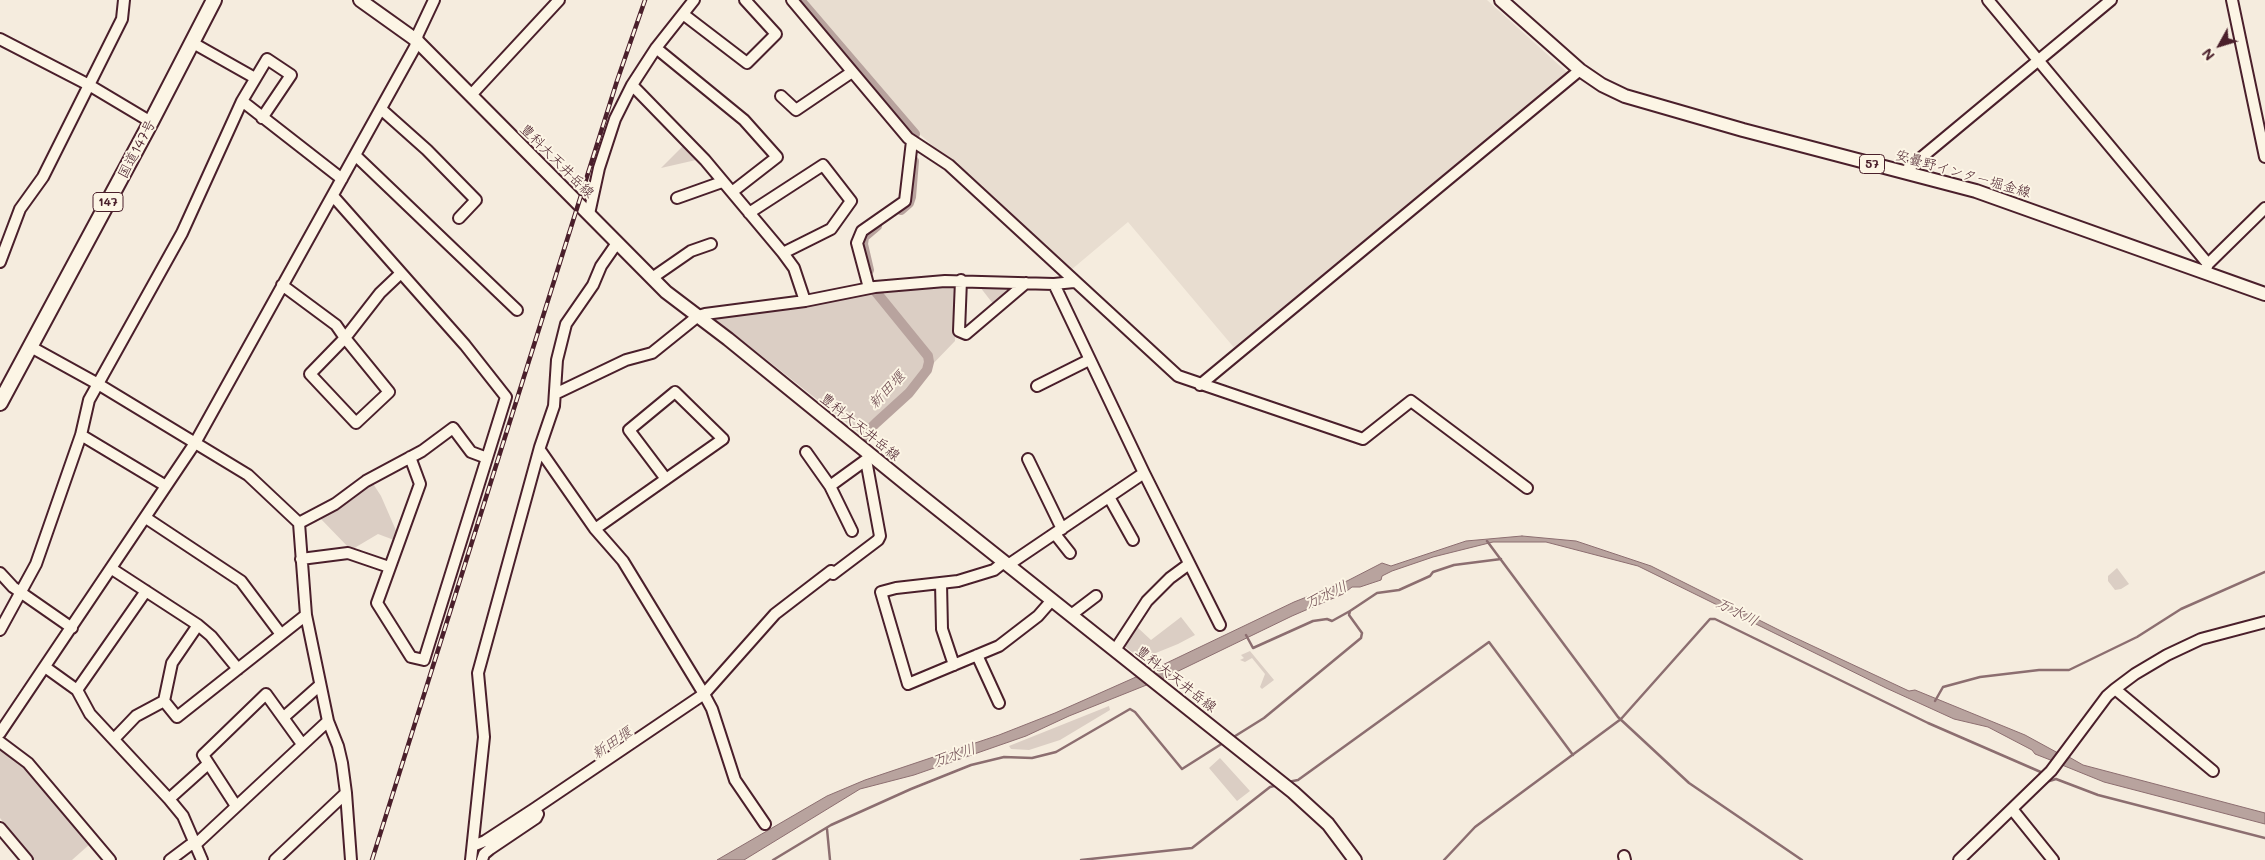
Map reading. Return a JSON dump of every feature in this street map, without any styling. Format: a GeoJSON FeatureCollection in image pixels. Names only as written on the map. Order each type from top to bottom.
{"type":"FeatureCollection","features":[{"type":"Feature","properties":{"kind":"highway","name":"国道147号"},"geometry":{"type":"LineString","coordinates":[[0,403],[151,122],[214,0]]}},
{"type":"Feature","properties":{"kind":"main road","name":"豊科大天井岳線"},"geometry":{"type":"LineString","coordinates":[[360,0],[416,40],[652,278],[869,458],[1071,615],[1311,807],[1328,824],[1355,860]]}},
{"type":"Feature","properties":{"kind":"main road","name":"安曇野インター堀金線"},"geometry":{"type":"LineString","coordinates":[[1501,0],[1580,70],[1602,85],[1644,103],[1976,191],[2206,268],[2265,294]]}},
{"type":"Feature","properties":{"kind":"street"},"geometry":{"type":"LineString","coordinates":[[0,262],[20,209],[43,177],[122,19],[124,0]]}},
{"type":"Feature","properties":{"kind":"street"},"geometry":{"type":"LineString","coordinates":[[0,733],[195,443],[415,47],[416,40],[434,0]]}},
{"type":"Feature","properties":{"kind":"street"},"geometry":{"type":"LineString","coordinates":[[471,95],[560,0]]}},
{"type":"Feature","properties":{"kind":"street"},"geometry":{"type":"LineString","coordinates":[[589,214],[601,160],[615,119],[632,85],[656,48],[694,0]]}},
{"type":"Feature","properties":{"kind":"street"},"geometry":{"type":"LineString","coordinates":[[683,14],[747,63],[776,34],[745,0]]}},
{"type":"Feature","properties":{"kind":"street"},"geometry":{"type":"LineString","coordinates":[[792,0],[912,142],[949,166],[1178,376],[1363,439],[1411,401],[1527,488]]}},
{"type":"Feature","properties":{"kind":"street"},"geometry":{"type":"LineString","coordinates":[[1988,0],[2206,268],[2265,208]]}},
{"type":"Feature","properties":{"kind":"street"},"geometry":{"type":"LineString","coordinates":[[1904,172],[2111,0]]}},
{"type":"Feature","properties":{"kind":"street"},"geometry":{"type":"LineString","coordinates":[[2232,0],[2265,157]]}},
{"type":"Feature","properties":{"kind":"street"},"geometry":{"type":"LineString","coordinates":[[0,39],[89,85],[151,122]]}},
{"type":"Feature","properties":{"kind":"street"},"geometry":{"type":"LineString","coordinates":[[193,42],[255,78]]}},
{"type":"Feature","properties":{"kind":"street"},"geometry":{"type":"LineString","coordinates":[[656,48],[744,120],[777,157],[732,192]]}},
{"type":"Feature","properties":{"kind":"street"},"geometry":{"type":"LineString","coordinates":[[0,630],[36,564],[81,435],[89,400],[182,233],[242,101],[267,59],[291,75],[262,118]]}},
{"type":"Feature","properties":{"kind":"street"},"geometry":{"type":"LineString","coordinates":[[1200,385],[1580,70]]}},
{"type":"Feature","properties":{"kind":"street"},"geometry":{"type":"LineString","coordinates":[[780,96],[796,110],[852,72]]}},
{"type":"Feature","properties":{"kind":"street"},"geometry":{"type":"LineString","coordinates":[[632,85],[705,160],[783,253],[794,268],[805,301]]}},
{"type":"Feature","properties":{"kind":"street"},"geometry":{"type":"LineString","coordinates":[[242,101],[342,179]]}},
{"type":"Feature","properties":{"kind":"street"},"geometry":{"type":"LineString","coordinates":[[381,109],[427,150],[476,200],[459,218]]}},
{"type":"Feature","properties":{"kind":"street"},"geometry":{"type":"LineString","coordinates":[[869,288],[857,244],[862,231],[905,201],[912,142]]}},
{"type":"Feature","properties":{"kind":"street"},"geometry":{"type":"LineString","coordinates":[[355,155],[517,310]]}},
{"type":"Feature","properties":{"kind":"street"},"geometry":{"type":"LineString","coordinates":[[750,213],[823,165],[851,201],[831,229],[783,253]]}},
{"type":"Feature","properties":{"kind":"street"},"geometry":{"type":"LineString","coordinates":[[677,198],[722,182]]}},
{"type":"Feature","properties":{"kind":"street"},"geometry":{"type":"LineString","coordinates":[[333,196],[465,345],[506,397],[424,660],[411,657],[377,603],[420,484],[410,457]]}},
{"type":"Feature","properties":{"kind":"street"},"geometry":{"type":"LineString","coordinates":[[472,860],[484,737],[478,673],[556,393],[557,360],[566,324],[593,285],[601,266],[617,243]]}},
{"type":"Feature","properties":{"kind":"street"},"geometry":{"type":"LineString","coordinates":[[652,278],[691,251],[711,244]]}},
{"type":"Feature","properties":{"kind":"street"},"geometry":{"type":"LineString","coordinates":[[282,285],[336,325],[345,338],[390,392],[356,423],[310,374],[345,338],[380,293],[401,273]]}},
{"type":"Feature","properties":{"kind":"street"},"geometry":{"type":"LineString","coordinates":[[556,393],[626,360],[652,353],[698,316],[805,301],[869,288],[961,280],[1054,284],[1074,282]]}},
{"type":"Feature","properties":{"kind":"street"},"geometry":{"type":"LineString","coordinates":[[961,280],[959,331],[966,334],[1026,283]]}},
{"type":"Feature","properties":{"kind":"street"},"geometry":{"type":"LineString","coordinates":[[1054,284],[1144,473],[1220,625]]}},
{"type":"Feature","properties":{"kind":"street"},"geometry":{"type":"LineString","coordinates":[[31,347],[98,384],[248,475],[299,523],[306,615],[328,721],[338,746],[346,793],[351,860]]}},
{"type":"Feature","properties":{"kind":"street"},"geometry":{"type":"LineString","coordinates":[[1037,386],[1089,360]]}},
{"type":"Feature","properties":{"kind":"street"},"geometry":{"type":"LineString","coordinates":[[595,529],[666,480],[723,439],[675,392],[629,430],[666,480]]}},
{"type":"Feature","properties":{"kind":"street"},"geometry":{"type":"LineString","coordinates":[[299,523],[335,504],[366,481],[405,458],[410,457],[453,428],[471,452],[487,458]]}},
{"type":"Feature","properties":{"kind":"street"},"geometry":{"type":"LineString","coordinates":[[81,435],[166,486]]}},
{"type":"Feature","properties":{"kind":"street"},"geometry":{"type":"LineString","coordinates":[[540,450],[595,529],[623,561],[704,694],[712,709],[735,780],[765,824]]}},
{"type":"Feature","properties":{"kind":"street"},"geometry":{"type":"LineString","coordinates":[[806,452],[830,486],[852,530]]}},
{"type":"Feature","properties":{"kind":"street"},"geometry":{"type":"LineString","coordinates":[[473,846],[487,845],[534,809],[704,694],[775,614],[831,571],[833,574],[878,540],[880,536],[869,458],[830,486]]}},
{"type":"Feature","properties":{"kind":"street"},"geometry":{"type":"LineString","coordinates":[[1028,459],[1058,531],[1070,553]]}},
{"type":"Feature","properties":{"kind":"street"},"geometry":{"type":"LineString","coordinates":[[1052,600],[1038,616],[999,646],[908,684],[881,592],[896,588],[958,581],[994,570],[1058,531],[1144,473]]}},
{"type":"Feature","properties":{"kind":"street"},"geometry":{"type":"LineString","coordinates":[[1109,497],[1133,540]]}},
{"type":"Feature","properties":{"kind":"street"},"geometry":{"type":"LineString","coordinates":[[146,518],[241,581],[280,633]]}},
{"type":"Feature","properties":{"kind":"street"},"geometry":{"type":"LineString","coordinates":[[301,559],[348,553],[389,566]]}},
{"type":"Feature","properties":{"kind":"street"},"geometry":{"type":"LineString","coordinates":[[1114,650],[1147,601],[1170,578],[1189,564]]}},
{"type":"Feature","properties":{"kind":"street"},"geometry":{"type":"LineString","coordinates":[[112,569],[198,625],[215,640],[238,669]]}},
{"type":"Feature","properties":{"kind":"street"},"geometry":{"type":"LineString","coordinates":[[0,573],[20,592],[72,628]]}},
{"type":"Feature","properties":{"kind":"street"},"geometry":{"type":"LineString","coordinates":[[941,583],[942,629],[954,665]]}},
{"type":"Feature","properties":{"kind":"street"},"geometry":{"type":"LineString","coordinates":[[77,690],[146,592]]}},
{"type":"Feature","properties":{"kind":"street"},"geometry":{"type":"LineString","coordinates":[[1071,615],[1096,596]]}},
{"type":"Feature","properties":{"kind":"street"},"geometry":{"type":"LineString","coordinates":[[164,701],[177,716],[238,669],[280,633],[306,615]]}},
{"type":"Feature","properties":{"kind":"street"},"geometry":{"type":"LineString","coordinates":[[1958,860],[2051,771],[2107,696],[2134,674],[2167,655],[2201,639],[2265,622]]}},
{"type":"Feature","properties":{"kind":"street"},"geometry":{"type":"LineString","coordinates":[[114,739],[136,716],[164,701],[172,663],[198,625]]}},
{"type":"Feature","properties":{"kind":"street"},"geometry":{"type":"LineString","coordinates":[[977,655],[999,703]]}},
{"type":"Feature","properties":{"kind":"street"},"geometry":{"type":"LineString","coordinates":[[45,667],[77,690],[90,714],[169,798],[183,816],[202,860]]}},
{"type":"Feature","properties":{"kind":"street"},"geometry":{"type":"LineString","coordinates":[[284,717],[320,685]]}},
{"type":"Feature","properties":{"kind":"street"},"geometry":{"type":"LineString","coordinates":[[2115,689],[2214,770]]}},
{"type":"Feature","properties":{"kind":"street"},"geometry":{"type":"LineString","coordinates":[[236,806],[203,755],[266,694],[302,744]]}},
{"type":"Feature","properties":{"kind":"street"},"geometry":{"type":"LineString","coordinates":[[170,860],[190,845],[195,845],[328,721]]}},
{"type":"Feature","properties":{"kind":"street"},"geometry":{"type":"LineString","coordinates":[[0,742],[28,763],[110,860]]}},
{"type":"Feature","properties":{"kind":"street"},"geometry":{"type":"LineString","coordinates":[[169,798],[208,764]]}},
{"type":"Feature","properties":{"kind":"street"},"geometry":{"type":"LineString","coordinates":[[275,860],[346,793]]}},
{"type":"Feature","properties":{"kind":"street"},"geometry":{"type":"LineString","coordinates":[[2012,809],[2053,860]]}},
{"type":"Feature","properties":{"kind":"street"},"geometry":{"type":"LineString","coordinates":[[0,828],[27,860]]}},
{"type":"Feature","properties":{"kind":"street"},"geometry":{"type":"LineString","coordinates":[[482,860],[487,845]]}},
{"type":"Feature","properties":{"kind":"shaded area"},"geometry":{"type":"Polygon","coordinates":[[[805,0],[1487,0],[1569,74],[1236,350],[1128,222],[1071,270],[914,129],[805,0]]]}},
{"type":"Feature","properties":{"kind":"shaded area"},"geometry":{"type":"Polygon","coordinates":[[[684,145],[696,160],[661,168],[684,145]]]}},
{"type":"Feature","properties":{"kind":"shaded area"},"geometry":{"type":"Polygon","coordinates":[[[956,283],[955,341],[900,398],[868,426],[862,435],[710,315],[872,291],[956,283]]]}},
{"type":"Feature","properties":{"kind":"shaded area"},"geometry":{"type":"Polygon","coordinates":[[[980,287],[1010,287],[1012,290],[994,305],[980,287]]]}},
{"type":"Feature","properties":{"kind":"shaded area"},"geometry":{"type":"Polygon","coordinates":[[[372,482],[381,496],[398,535],[394,540],[378,534],[351,550],[319,517],[338,509],[356,497],[372,482]]]}},
{"type":"Feature","properties":{"kind":"shaded area"},"geometry":{"type":"Polygon","coordinates":[[[2117,568],[2129,584],[2115,590],[2108,581],[2108,576],[2117,568]]]}},
{"type":"Feature","properties":{"kind":"shaded area"},"geometry":{"type":"Polygon","coordinates":[[[1181,617],[1195,635],[1178,644],[1141,659],[1123,645],[1137,627],[1151,640],[1181,617]]]}},
{"type":"Feature","properties":{"kind":"shaded area"},"geometry":{"type":"Polygon","coordinates":[[[1250,651],[1274,680],[1262,689],[1260,687],[1265,674],[1252,658],[1245,662],[1240,660],[1244,658],[1241,655],[1250,651]]]}},
{"type":"Feature","properties":{"kind":"shaded area"},"geometry":{"type":"Polygon","coordinates":[[[1109,706],[1110,710],[1060,740],[1029,750],[1011,749],[1009,746],[1109,706]]]}},
{"type":"Feature","properties":{"kind":"shaded area"},"geometry":{"type":"Polygon","coordinates":[[[0,749],[24,766],[90,844],[72,860],[34,860],[0,818],[0,749]]]}},
{"type":"Feature","properties":{"kind":"shaded area"},"geometry":{"type":"Polygon","coordinates":[[[1220,758],[1250,791],[1237,801],[1209,768],[1220,758]]]}},
{"type":"Feature","properties":{"kind":"water","name":"万水川"},"geometry":{"type":"Polygon","coordinates":[[[1522,536],[1576,541],[1651,566],[1785,633],[1909,691],[1915,690],[2025,735],[2058,753],[2053,761],[2035,754],[2032,750],[1988,727],[1954,719],[1886,688],[1638,566],[1546,542],[1493,542],[1433,557],[1392,571],[1382,576],[1381,580],[1360,587],[1352,587],[1343,594],[1292,616],[1164,678],[1069,716],[1026,736],[914,775],[860,789],[744,860],[717,860],[827,796],[865,780],[999,735],[1055,713],[1154,669],[1294,602],[1347,581],[1382,563],[1391,566],[1466,541],[1522,536]]]}},
{"type":"Feature","properties":{"kind":"water"},"geometry":{"type":"Polygon","coordinates":[[[2069,757],[2083,765],[2265,813],[2265,824],[2104,782],[2062,765],[2069,757]]]}},
{"type":"Feature","properties":{"kind":"waterway","name":"新田堰"},"geometry":{"type":"LineString","coordinates":[[800,0],[915,134]]}},
{"type":"Feature","properties":{"kind":"waterway","name":"新田堰"},"geometry":{"type":"LineString","coordinates":[[901,210],[909,203],[911,197],[914,161]]}},
{"type":"Feature","properties":{"kind":"waterway","name":"新田堰"},"geometry":{"type":"LineString","coordinates":[[869,270],[863,244],[864,237],[877,226]]}},
{"type":"Feature","properties":{"kind":"waterway","name":"新田堰"},"geometry":{"type":"LineString","coordinates":[[866,437],[868,431],[909,393],[927,370],[929,362],[928,356],[876,292]]}},
{"type":"Feature","properties":{"kind":"waterway"},"geometry":{"type":"LineString","coordinates":[[1487,541],[1618,717],[1689,783],[1802,860]]}},
{"type":"Feature","properties":{"kind":"waterway"},"geometry":{"type":"LineString","coordinates":[[1232,738],[1264,718],[1361,638],[1362,633],[1349,615],[1350,611],[1377,593],[1399,590],[1430,576],[1433,572],[1454,565],[1501,559]]}},
{"type":"Feature","properties":{"kind":"waterway"},"geometry":{"type":"LineString","coordinates":[[17,587],[27,570]]}},
{"type":"Feature","properties":{"kind":"waterway"},"geometry":{"type":"LineString","coordinates":[[1935,701],[1943,687],[1980,677],[2039,670],[2069,670],[2137,637],[2181,609],[2265,572]]}},
{"type":"Feature","properties":{"kind":"waterway"},"geometry":{"type":"LineString","coordinates":[[1246,635],[1253,648],[1313,621],[1327,619],[1332,621],[1350,611]]}},
{"type":"Feature","properties":{"kind":"waterway","name":"万水川"},"geometry":{"type":"LineString","coordinates":[[1444,860],[1475,827],[1621,719],[1710,619],[1715,619],[1928,723],[2043,773]]}},
{"type":"Feature","properties":{"kind":"waterway"},"geometry":{"type":"LineString","coordinates":[[1288,782],[1298,780],[1489,642],[1573,755]]}},
{"type":"Feature","properties":{"kind":"waterway","name":"万水川"},"geometry":{"type":"LineString","coordinates":[[773,860],[831,825],[911,789],[971,765],[1004,757],[1032,758],[1056,752],[1130,709],[1135,712],[1182,769],[1223,743]]}},
{"type":"Feature","properties":{"kind":"waterway"},"geometry":{"type":"LineString","coordinates":[[2046,782],[2056,779],[2098,795],[2265,838]]}},
{"type":"Feature","properties":{"kind":"waterway"},"geometry":{"type":"LineString","coordinates":[[1081,860],[1192,848],[1270,787],[1278,785]]}},
{"type":"Feature","properties":{"kind":"waterway"},"geometry":{"type":"LineString","coordinates":[[827,829],[830,860]]}},
{"type":"Feature","properties":{"kind":"railway"},"geometry":{"type":"LineString","coordinates":[[372,860],[617,81],[645,0]]}}]}
